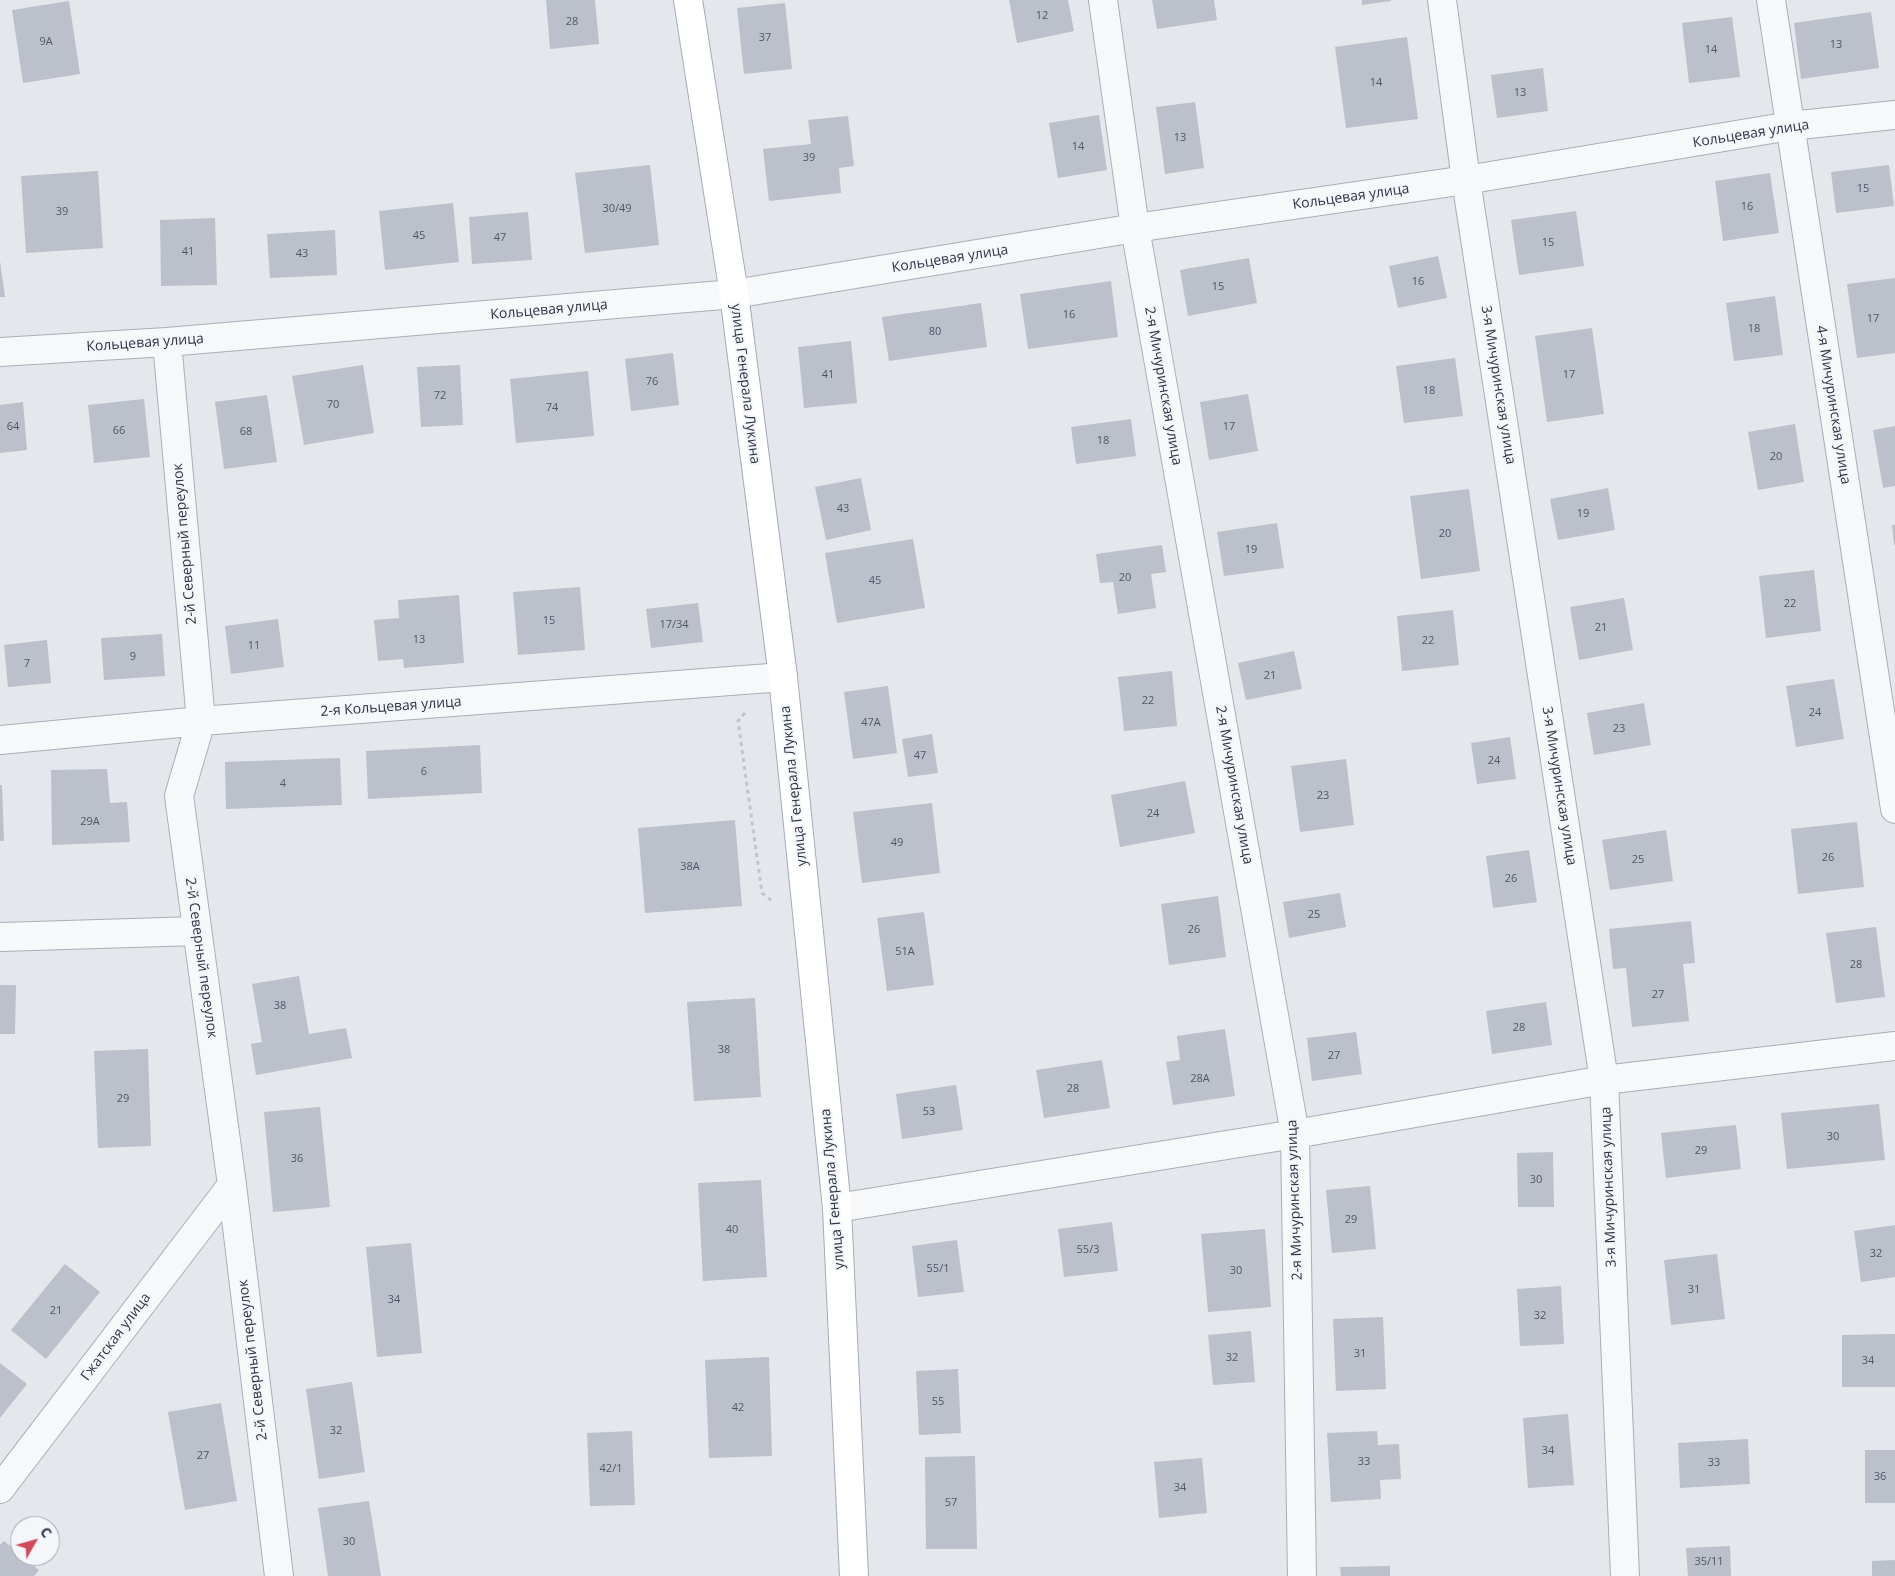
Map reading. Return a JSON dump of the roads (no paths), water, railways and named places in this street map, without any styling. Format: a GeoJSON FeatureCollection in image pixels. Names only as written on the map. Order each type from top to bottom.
{"type":"FeatureCollection","features":[{"type":"Feature","properties":{"kind":"main road","name":"улица Генерала Лукина"},"geometry":{"type":"LineString","coordinates":[[688,0],[734,294],[783,677],[837,1208],[854,1576]]}},
{"type":"Feature","properties":{"kind":"street","name":"2-я Мичуринская улица"},"geometry":{"type":"LineString","coordinates":[[1103,0],[1136,228],[1295,1134],[1302,1576]]}},
{"type":"Feature","properties":{"kind":"street","name":"3-я Мичуринская улица"},"geometry":{"type":"LineString","coordinates":[[1442,0],[1466,180],[1604,1080],[1625,1576]]}},
{"type":"Feature","properties":{"kind":"street","name":"4-я Мичуринская улица"},"geometry":{"type":"LineString","coordinates":[[1771,0],[1895,809]]}},
{"type":"Feature","properties":{"kind":"street","name":"Кольцевая улица"},"geometry":{"type":"LineString","coordinates":[[0,352],[166,342],[734,294],[1136,228],[1466,180],[1790,126],[1895,115]]}},
{"type":"Feature","properties":{"kind":"street","name":"2-й Северный переулок"},"geometry":{"type":"LineString","coordinates":[[166,342],[201,721],[178,796],[232,1186],[279,1576]]}},
{"type":"Feature","properties":{"kind":"street","name":"2-я Кольцевая улица"},"geometry":{"type":"LineString","coordinates":[[0,740],[201,721],[783,677]]}},
{"type":"Feature","properties":{"kind":"street"},"geometry":{"type":"LineString","coordinates":[[0,937],[197,932]]}},
{"type":"Feature","properties":{"kind":"street"},"geometry":{"type":"LineString","coordinates":[[837,1208],[1295,1134],[1604,1080],[1895,1046]]}},
{"type":"Feature","properties":{"kind":"street","name":"Гжатская улица"},"geometry":{"type":"LineString","coordinates":[[0,1489],[232,1186]]}}]}
